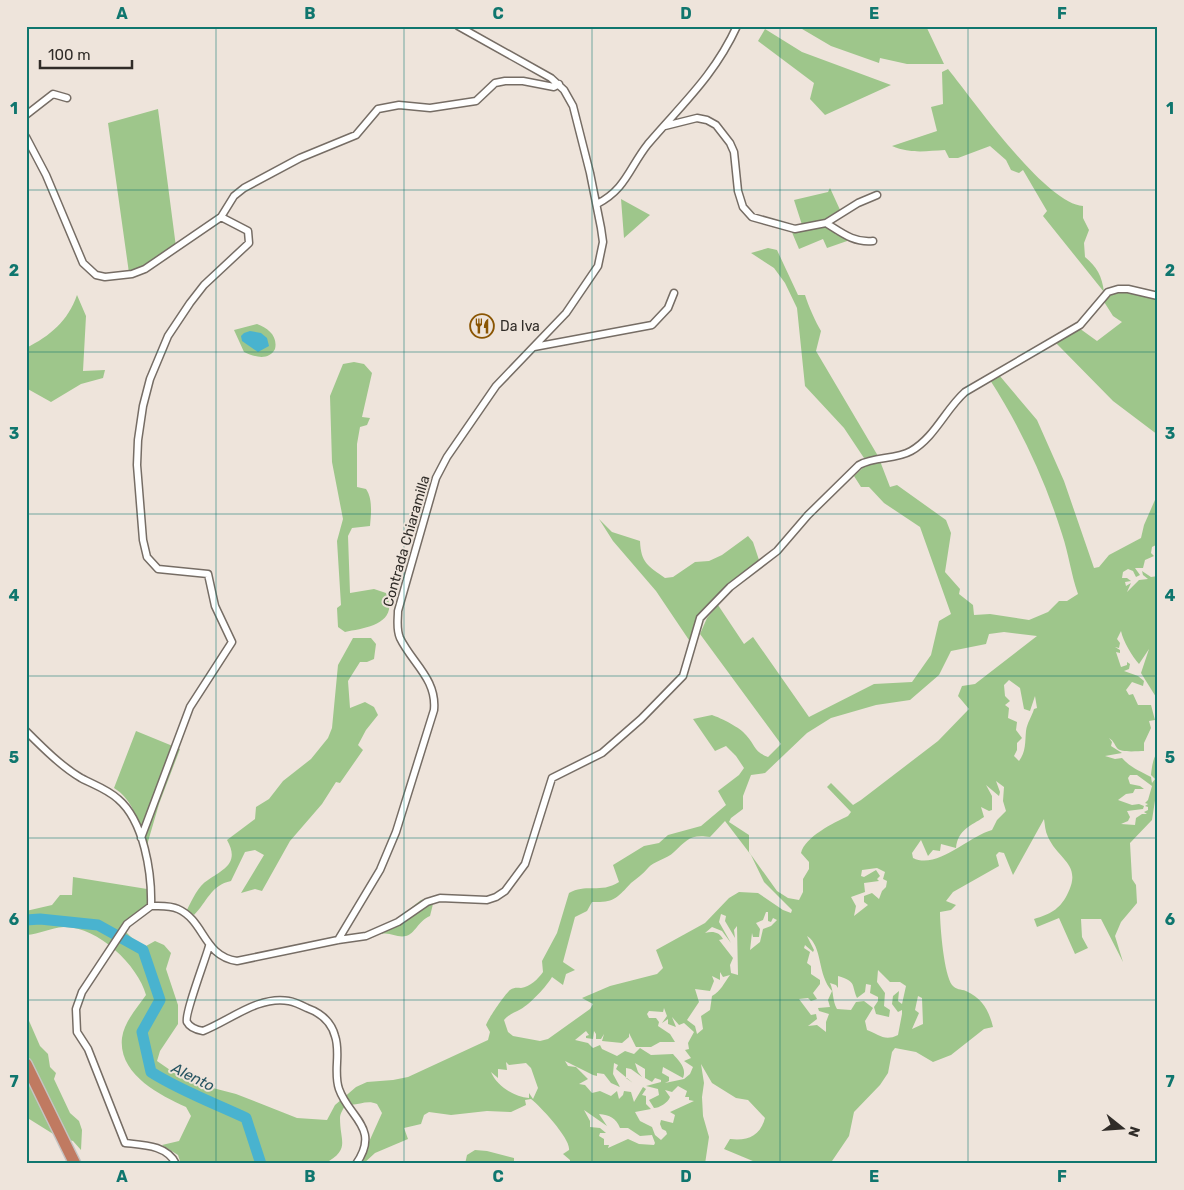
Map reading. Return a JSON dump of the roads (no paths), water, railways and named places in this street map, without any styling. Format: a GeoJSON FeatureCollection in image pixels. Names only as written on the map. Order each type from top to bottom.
{"type":"FeatureCollection","features":[{"type":"Feature","properties":{"kind":"highway"},"geometry":{"type":"LineString","coordinates":[[26,1064],[75,1164]]}},
{"type":"Feature","properties":{"kind":"street"},"geometry":{"type":"LineString","coordinates":[[458,26],[559,84]]}},
{"type":"Feature","properties":{"kind":"street"},"geometry":{"type":"LineString","coordinates":[[597,204],[609,198],[623,185],[647,145],[711,74],[737,26]]}},
{"type":"Feature","properties":{"kind":"street"},"geometry":{"type":"LineString","coordinates":[[26,137],[46,175],[83,263],[96,274],[105,277],[132,274],[145,269],[221,217],[234,196],[244,188],[300,158],[356,135],[378,109],[399,105],[430,108],[476,101],[495,83],[504,81],[523,81],[554,87],[559,84]]}},
{"type":"Feature","properties":{"kind":"street","name":"Contrada Chiaramilla"},"geometry":{"type":"LineString","coordinates":[[338,940],[380,870],[396,832],[434,710],[435,699],[429,680],[400,638],[397,627],[398,611],[436,478],[496,386],[566,313],[598,266],[603,242],[597,204],[573,106],[559,84]]}},
{"type":"Feature","properties":{"kind":"street"},"geometry":{"type":"LineString","coordinates":[[26,115],[53,94],[67,98]]}},
{"type":"Feature","properties":{"kind":"street"},"geometry":{"type":"LineString","coordinates":[[665,126],[697,118],[707,120],[716,126],[730,142],[734,152],[738,191],[743,208],[752,217],[795,229],[826,223],[858,203],[877,195]]}},
{"type":"Feature","properties":{"kind":"street"},"geometry":{"type":"LineString","coordinates":[[141,838],[190,707],[232,642],[215,606],[208,574],[158,569],[147,557],[142,540],[137,465],[138,440],[143,406],[150,379],[168,336],[204,285],[249,243],[248,231],[221,217]]}},
{"type":"Feature","properties":{"kind":"street"},"geometry":{"type":"LineString","coordinates":[[826,223],[850,239],[861,243],[873,241]]}},
{"type":"Feature","properties":{"kind":"street"},"geometry":{"type":"LineString","coordinates":[[176,1164],[172,1157],[153,1146],[125,1143],[88,1049],[77,1032],[76,1009],[82,992],[127,924],[151,906],[177,908],[185,912],[196,925],[209,946],[226,959],[237,960],[366,936],[398,922],[427,902],[440,898],[454,897],[487,900],[505,891],[525,864],[552,778],[602,753],[641,719],[683,676],[700,618],[730,587],[777,551],[808,515],[859,465],[866,461],[908,453],[920,446],[930,437],[954,401],[965,392],[1080,325],[1108,292],[1123,289],[1158,296]]}},
{"type":"Feature","properties":{"kind":"street"},"geometry":{"type":"LineString","coordinates":[[534,347],[652,325],[668,308],[674,293]]}},
{"type":"Feature","properties":{"kind":"street"},"geometry":{"type":"LineString","coordinates":[[26,731],[80,778],[117,798],[133,819],[149,864],[151,906]]}},
{"type":"Feature","properties":{"kind":"street"},"geometry":{"type":"LineString","coordinates":[[209,946],[200,979],[187,1010],[187,1021],[190,1027],[203,1031],[264,1002],[288,1000],[313,1010],[325,1018],[333,1028],[336,1040],[339,1089],[364,1127],[364,1150],[356,1164]]}},
{"type":"Feature","properties":{"kind":"water"},"geometry":{"type":"Polygon","coordinates":[[[250,331],[261,333],[267,338],[269,346],[258,352],[242,341],[241,336],[250,331]]]}},
{"type":"Feature","properties":{"kind":"waterway","name":"Alento"},"geometry":{"type":"LineString","coordinates":[[26,920],[40,919],[98,925],[143,950],[160,1000],[142,1032],[151,1072],[186,1091],[246,1118],[261,1164]]}},
{"type":"Feature","properties":{"kind":"place","name":"Da Iva"},"geometry":{"type":"Point","coordinates":[482,326]}}]}
